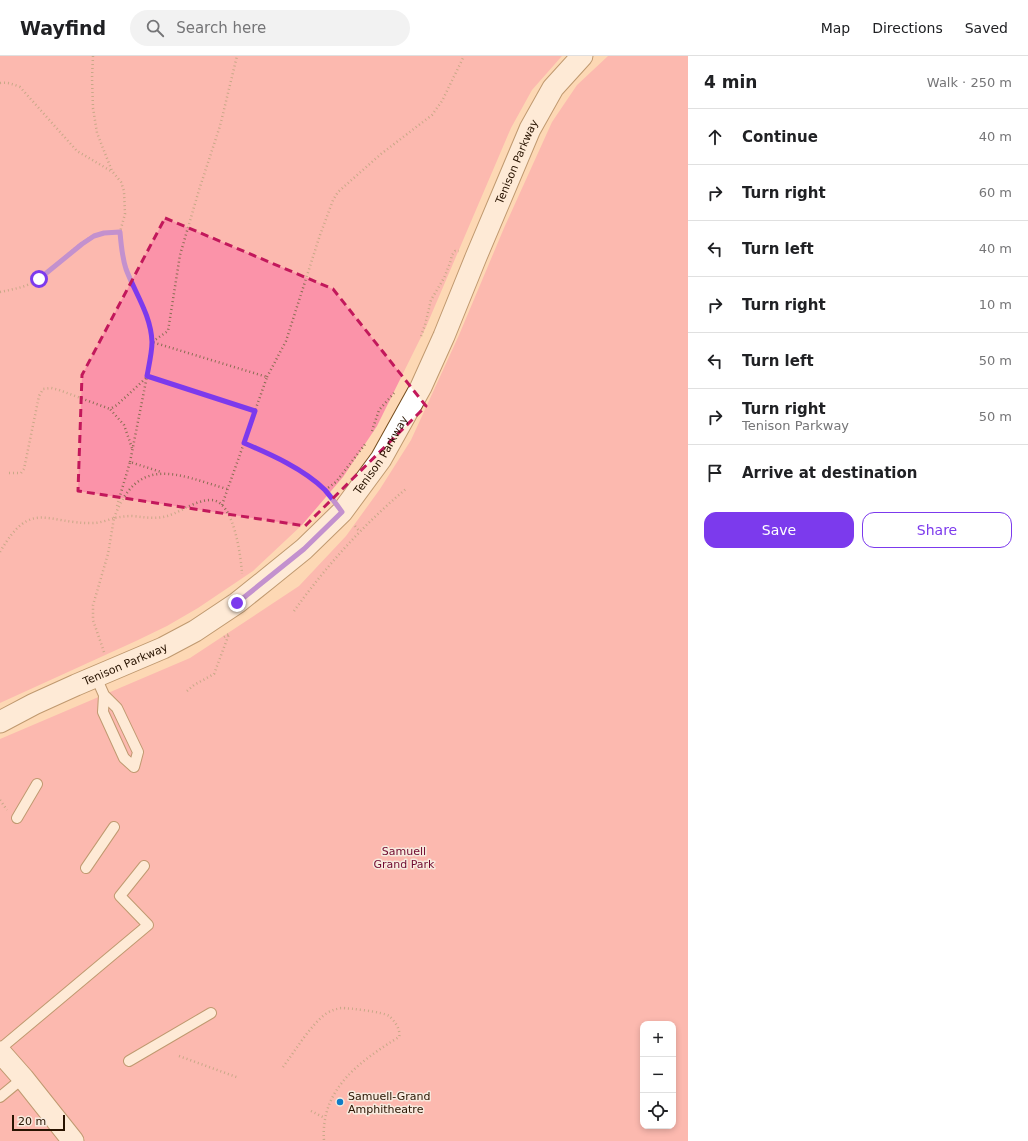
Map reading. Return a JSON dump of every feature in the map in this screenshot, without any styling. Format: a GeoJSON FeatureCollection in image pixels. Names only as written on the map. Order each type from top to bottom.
{"type":"FeatureCollection","features":[{"type":"Feature","properties":{"kind":"street","name":"Tenison Parkway"},"geometry":{"type":"LineString","coordinates":[[0,722],[34,704],[100,686],[218,616],[237,603],[304,549],[342,512],[381,459],[421,387],[444,336],[530,129],[553,88],[582,56]]}},
{"type":"Feature","properties":{"kind":"street"},"geometry":{"type":"LineString","coordinates":[[0,1052],[23,1078],[73,1141]]}},
{"type":"Feature","properties":{"kind":"lane"},"geometry":{"type":"LineString","coordinates":[[100,686],[117,708],[138,752],[134,767],[124,758],[103,712],[100,686]]}},
{"type":"Feature","properties":{"kind":"lane"},"geometry":{"type":"LineString","coordinates":[[17,818],[37,784]]}},
{"type":"Feature","properties":{"kind":"lane"},"geometry":{"type":"LineString","coordinates":[[86,868],[114,828]]}},
{"type":"Feature","properties":{"kind":"lane"},"geometry":{"type":"LineString","coordinates":[[0,1049],[148,925],[120,896],[144,866]]}},
{"type":"Feature","properties":{"kind":"lane"},"geometry":{"type":"LineString","coordinates":[[129,1061],[211,1013]]}},
{"type":"Feature","properties":{"kind":"lane"},"geometry":{"type":"LineString","coordinates":[[0,1097],[23,1078]]}},
{"type":"Feature","properties":{"kind":"path"},"geometry":{"type":"LineString","coordinates":[[93,56],[93,108],[97,133],[112,171],[120,182],[124,191],[125,214],[120,232],[125,267],[145,309],[152,342],[147,376],[130,462],[114,518],[108,554],[93,605],[93,620],[106,656]]}},
{"type":"Feature","properties":{"kind":"path"},"geometry":{"type":"LineString","coordinates":[[152,342],[168,331],[180,255],[220,126],[237,56]]}},
{"type":"Feature","properties":{"kind":"path"},"geometry":{"type":"LineString","coordinates":[[222,505],[267,377],[286,341],[320,235],[333,200],[338,192],[381,154],[432,115],[442,101],[464,56]]}},
{"type":"Feature","properties":{"kind":"path"},"geometry":{"type":"LineString","coordinates":[[0,83],[9,83],[20,87],[77,151],[112,171]]}},
{"type":"Feature","properties":{"kind":"path"},"geometry":{"type":"LineString","coordinates":[[0,292],[22,288],[39,279],[94,236],[104,233],[120,232]]}},
{"type":"Feature","properties":{"kind":"path"},"geometry":{"type":"LineString","coordinates":[[420,339],[426,326],[431,300],[444,278],[453,252],[457,250],[476,257]]}},
{"type":"Feature","properties":{"kind":"path"},"geometry":{"type":"LineString","coordinates":[[152,342],[267,377]]}},
{"type":"Feature","properties":{"kind":"path"},"geometry":{"type":"LineString","coordinates":[[110,409],[132,392],[147,376]]}},
{"type":"Feature","properties":{"kind":"path"},"geometry":{"type":"LineString","coordinates":[[147,376],[255,411]]}},
{"type":"Feature","properties":{"kind":"path"},"geometry":{"type":"LineString","coordinates":[[9,473],[21,473],[24,469],[39,396],[43,389],[51,388],[58,390],[110,409],[124,425],[132,449]]}},
{"type":"Feature","properties":{"kind":"path"},"geometry":{"type":"LineString","coordinates":[[372,432],[379,410],[396,390]]}},
{"type":"Feature","properties":{"kind":"path"},"geometry":{"type":"LineString","coordinates":[[325,490],[336,482],[369,439]]}},
{"type":"Feature","properties":{"kind":"path"},"geometry":{"type":"LineString","coordinates":[[244,443],[268,453],[294,468],[325,490],[360,532]]}},
{"type":"Feature","properties":{"kind":"path"},"geometry":{"type":"LineString","coordinates":[[130,462],[162,473]]}},
{"type":"Feature","properties":{"kind":"path"},"geometry":{"type":"LineString","coordinates":[[114,518],[122,500],[130,488],[150,475],[162,473],[178,474],[227,489]]}},
{"type":"Feature","properties":{"kind":"path"},"geometry":{"type":"LineString","coordinates":[[294,611],[314,583],[360,532],[381,510],[407,488]]}},
{"type":"Feature","properties":{"kind":"path"},"geometry":{"type":"LineString","coordinates":[[0,552],[20,525],[32,518],[43,517],[95,524],[114,518],[132,516],[149,518],[162,517],[176,513],[188,506],[212,500],[222,505],[232,521],[238,545],[242,576]]}},
{"type":"Feature","properties":{"kind":"path"},"geometry":{"type":"LineString","coordinates":[[186,691],[214,674],[229,634]]}},
{"type":"Feature","properties":{"kind":"path"},"geometry":{"type":"LineString","coordinates":[[283,1068],[316,1023],[333,1009],[343,1008],[381,1013],[389,1016],[400,1032],[400,1037],[377,1050],[351,1071],[331,1098],[325,1118],[324,1141]]}},
{"type":"Feature","properties":{"kind":"path"},"geometry":{"type":"LineString","coordinates":[[179,1056],[239,1078]]}},
{"type":"Feature","properties":{"kind":"path"},"geometry":{"type":"LineString","coordinates":[[311,1111],[325,1118]]}},
{"type":"Feature","properties":{"kind":"highlighted area"},"geometry":{"type":"Polygon","coordinates":[[[165,218],[333,289],[426,406],[305,526],[78,491],[82,375],[165,218]]]}},
{"type":"Feature","properties":{"kind":"green space"},"geometry":{"type":"Polygon","coordinates":[[[0,56],[562,56],[532,90],[511,128],[426,327],[377,426],[343,477],[302,525],[253,571],[198,608],[167,626],[136,641],[0,703],[0,56]]]}},
{"type":"Feature","properties":{"kind":"green space","name":"Samuell Grand Park"},"geometry":{"type":"Polygon","coordinates":[[[608,56],[688,56],[688,1141],[0,1141],[0,739],[190,658],[299,586],[346,536],[380,489],[411,440],[459,335],[504,228],[552,122],[577,85],[608,56]]]}},
{"type":"Feature","properties":{"kind":"place","name":"Samuell-Grand Amphitheatre"},"geometry":{"type":"Point","coordinates":[340,1102]}},
{"type":"Feature","properties":{"kind":"route"},"geometry":{"type":"LineString","coordinates":[[39,279],[94,236],[104,233],[120,232],[125,267],[145,309],[149,323],[152,342],[147,376],[255,411],[244,443],[268,453],[306,476],[325,490],[342,512],[304,549],[237,603]]}}]}
